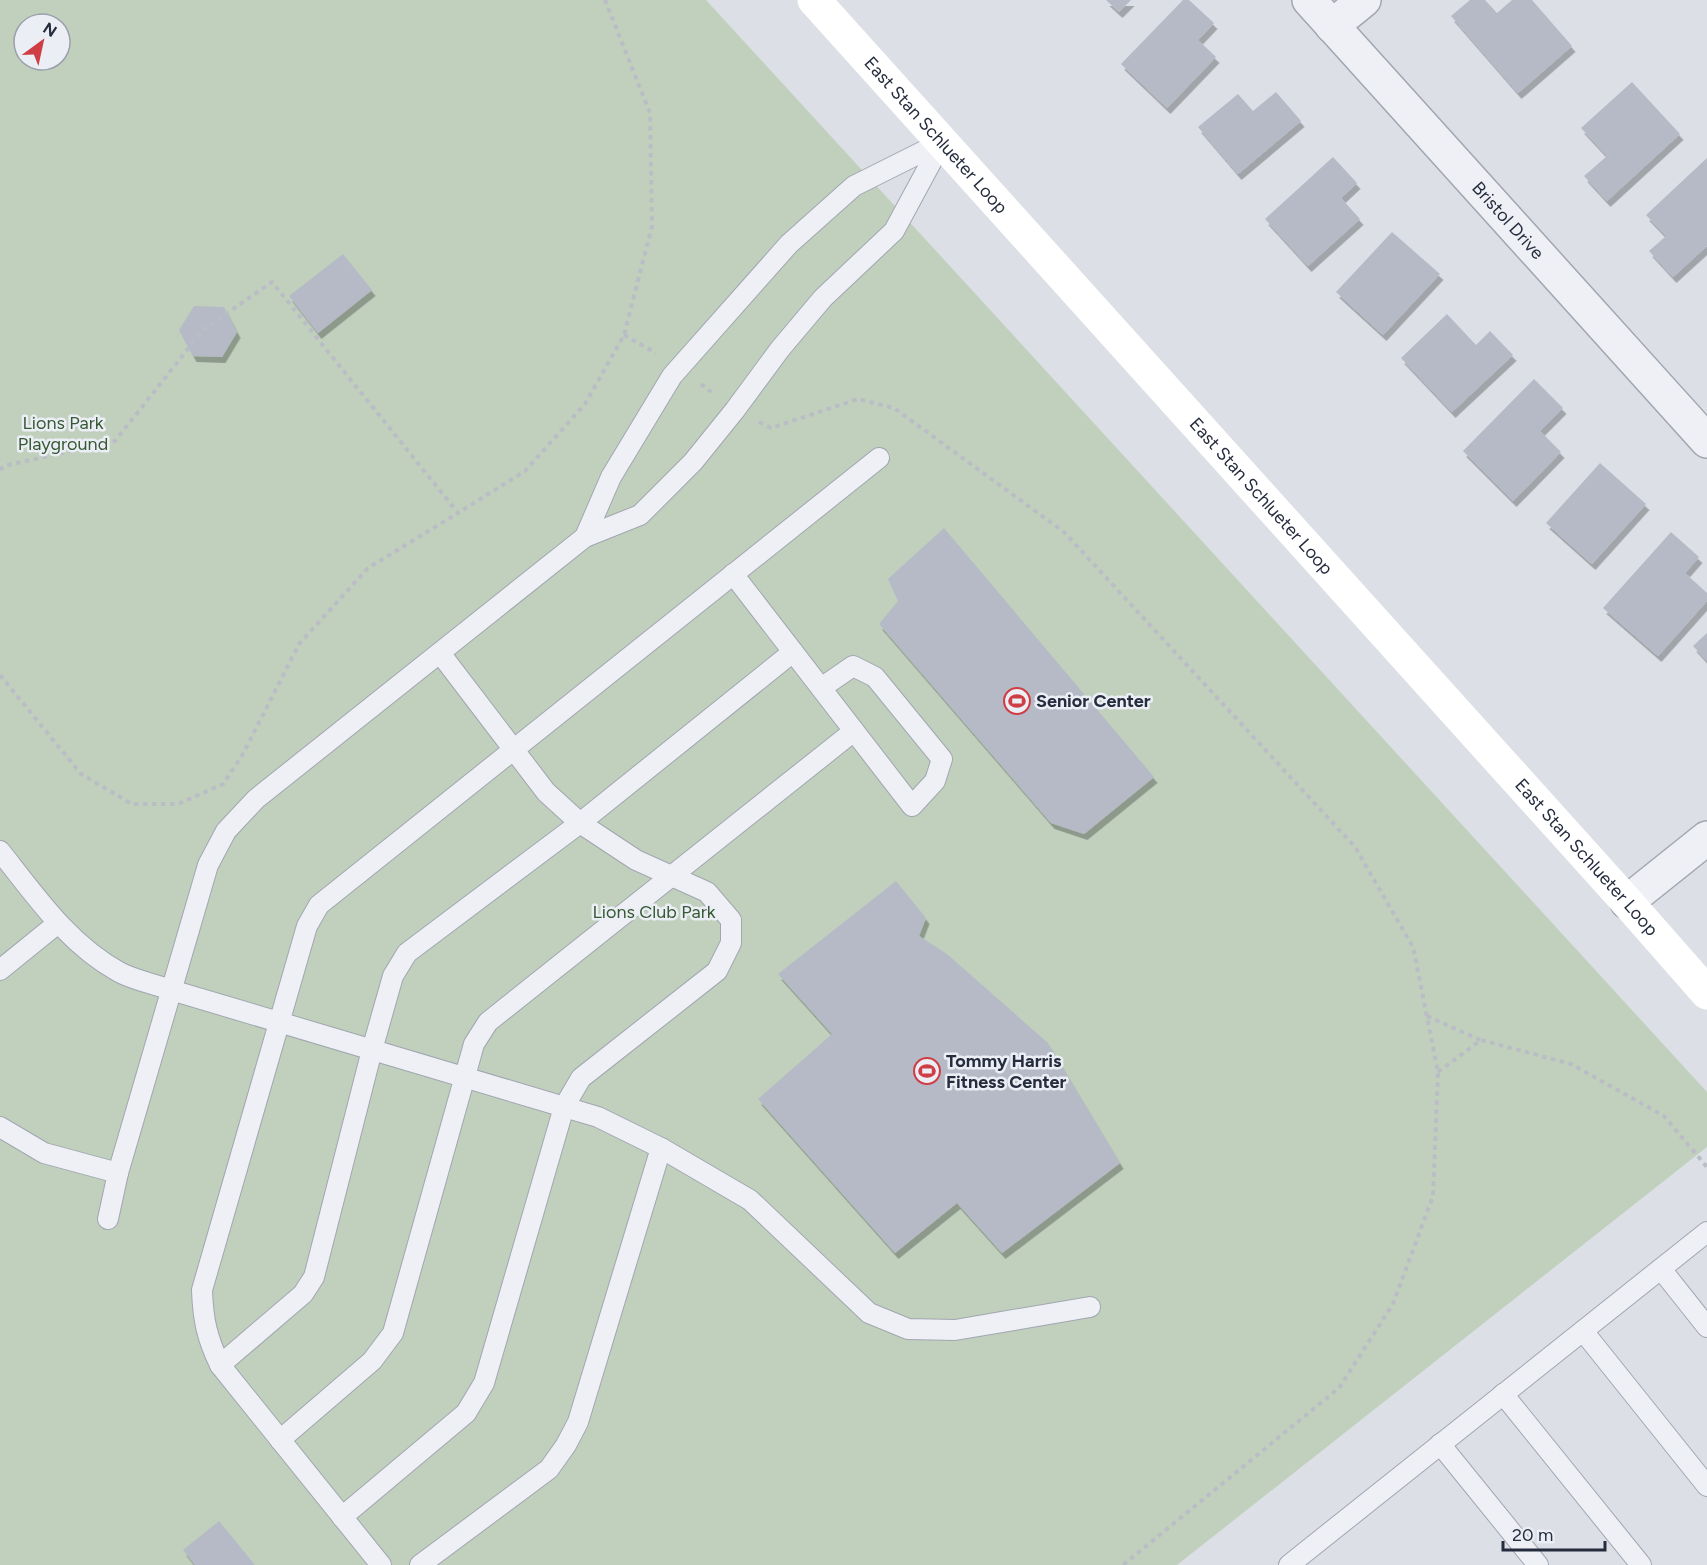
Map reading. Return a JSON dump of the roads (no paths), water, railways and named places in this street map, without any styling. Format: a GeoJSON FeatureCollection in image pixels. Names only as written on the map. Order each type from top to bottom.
{"type":"FeatureCollection","features":[{"type":"Feature","properties":{"kind":"main road","name":"East Stan Schlueter Loop"},"geometry":{"type":"LineString","coordinates":[[814,0],[1707,993]]}},
{"type":"Feature","properties":{"kind":"street","name":"Bristol Drive"},"geometry":{"type":"LineString","coordinates":[[1309,0],[1707,441]]}},
{"type":"Feature","properties":{"kind":"street"},"geometry":{"type":"LineString","coordinates":[[1332,26],[1364,0]]}},
{"type":"Feature","properties":{"kind":"street"},"geometry":{"type":"LineString","coordinates":[[1627,902],[1707,838]]}},
{"type":"Feature","properties":{"kind":"lane"},"geometry":{"type":"LineString","coordinates":[[585,537],[611,477],[679,366],[789,244],[854,186],[942,142]]}},
{"type":"Feature","properties":{"kind":"lane"},"geometry":{"type":"LineString","coordinates":[[108,1219],[118,1173],[208,865],[226,831],[256,799],[585,537],[640,515],[693,462],[822,298],[894,231],[942,142]]}},
{"type":"Feature","properties":{"kind":"lane"},"geometry":{"type":"LineString","coordinates":[[381,1565],[220,1365],[208,1341],[203,1315],[202,1290],[307,926],[319,905],[879,458]]}},
{"type":"Feature","properties":{"kind":"lane"},"geometry":{"type":"LineString","coordinates":[[733,574],[820,688],[912,806],[935,781],[942,759],[875,677],[853,666],[820,688]]}},
{"type":"Feature","properties":{"kind":"lane"},"geometry":{"type":"LineString","coordinates":[[220,1365],[303,1294],[314,1277],[393,975],[407,953],[580,823],[793,652]]}},
{"type":"Feature","properties":{"kind":"lane"},"geometry":{"type":"LineString","coordinates":[[342,1517],[466,1413],[484,1383],[564,1107],[581,1078],[717,971],[731,943],[731,920],[707,892],[636,860],[580,823],[546,792],[440,653]]}},
{"type":"Feature","properties":{"kind":"lane"},"geometry":{"type":"LineString","coordinates":[[280,1440],[372,1361],[393,1333],[474,1044],[488,1022],[854,731]]}},
{"type":"Feature","properties":{"kind":"lane"},"geometry":{"type":"LineString","coordinates":[[0,851],[58,923],[85,950],[120,973],[598,1117],[661,1148],[750,1200],[869,1313],[908,1329],[955,1330],[1090,1307]]}},
{"type":"Feature","properties":{"kind":"lane"},"geometry":{"type":"LineString","coordinates":[[0,970],[58,923]]}},
{"type":"Feature","properties":{"kind":"lane"},"geometry":{"type":"LineString","coordinates":[[0,1127],[44,1153],[118,1173]]}},
{"type":"Feature","properties":{"kind":"lane"},"geometry":{"type":"LineString","coordinates":[[420,1565],[549,1469],[566,1445],[578,1422],[661,1148]]}},
{"type":"Feature","properties":{"kind":"lane"},"geometry":{"type":"LineString","coordinates":[[1289,1565],[1707,1232]]}},
{"type":"Feature","properties":{"kind":"lane"},"geometry":{"type":"LineString","coordinates":[[1660,1269],[1707,1327]]}},
{"type":"Feature","properties":{"kind":"lane"},"geometry":{"type":"LineString","coordinates":[[1583,1331],[1707,1486]]}},
{"type":"Feature","properties":{"kind":"lane"},"geometry":{"type":"LineString","coordinates":[[1503,1394],[1641,1565]]}},
{"type":"Feature","properties":{"kind":"lane"},"geometry":{"type":"LineString","coordinates":[[1440,1444],[1538,1565]]}},
{"type":"Feature","properties":{"kind":"place","name":"Senior Center"},"geometry":{"type":"Point","coordinates":[1017,701]}},
{"type":"Feature","properties":{"kind":"place","name":"Tommy Harris Fitness Center"},"geometry":{"type":"Point","coordinates":[927,1071]}},
{"type":"Feature","properties":{"kind":"park label","name":"Lions Park Playground"},"geometry":{"type":"Point","coordinates":[63,433]}},
{"type":"Feature","properties":{"kind":"park label","name":"Lions Club Park"},"geometry":{"type":"Point","coordinates":[654,912]}}]}
